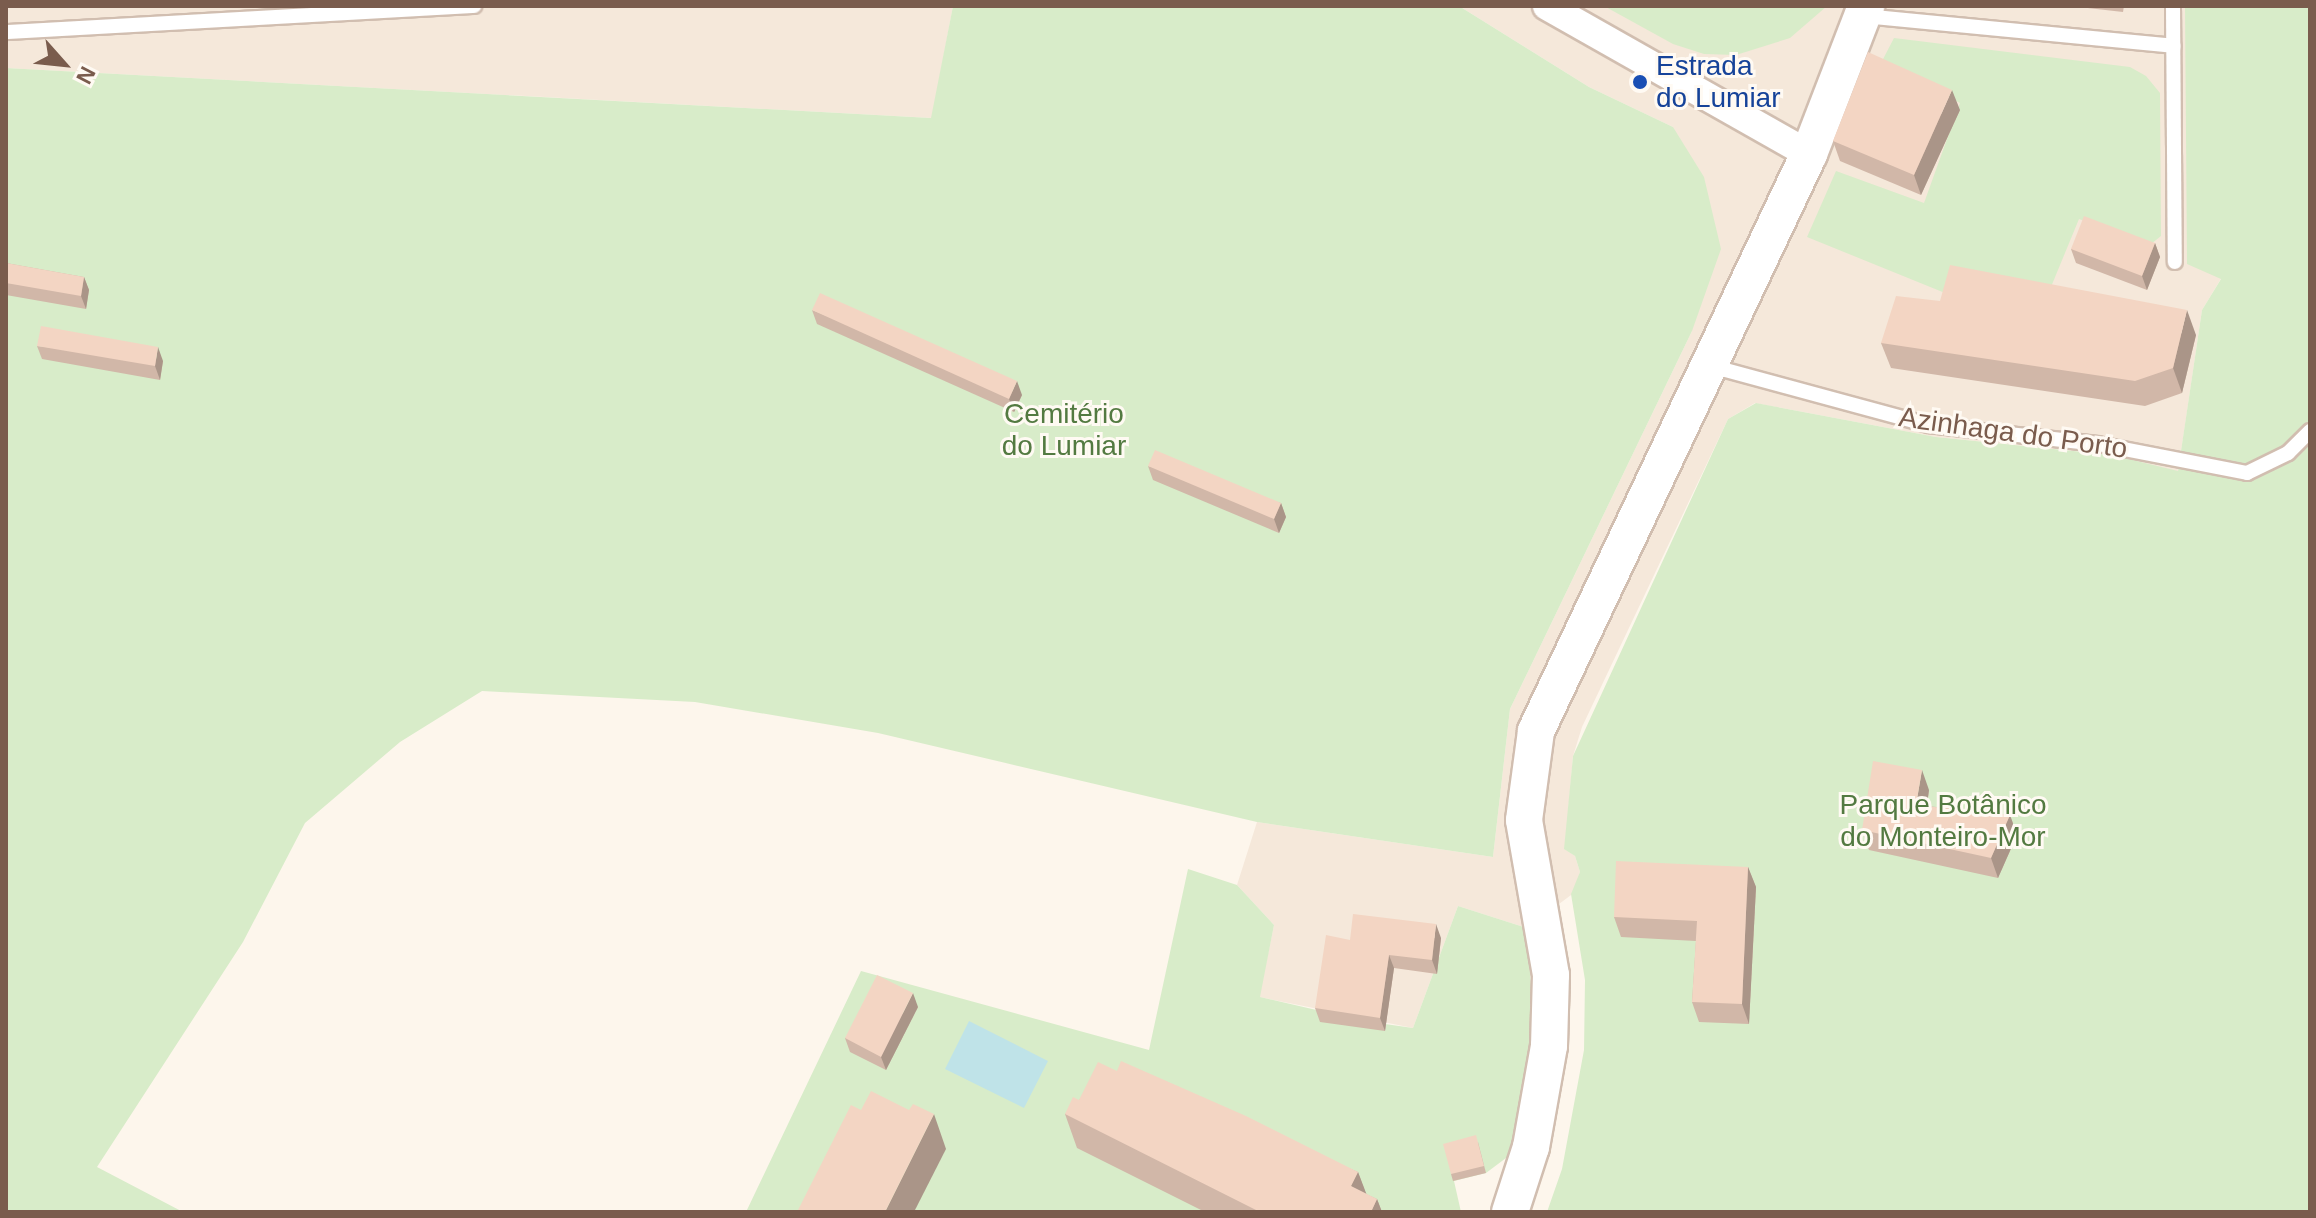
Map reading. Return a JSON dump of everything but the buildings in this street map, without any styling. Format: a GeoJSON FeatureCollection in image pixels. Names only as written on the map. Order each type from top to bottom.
{"type":"FeatureCollection","features":[{"type":"Feature","properties":{"kind":"street"},"geometry":{"type":"LineString","coordinates":[[1547,6],[1809,154]]}},
{"type":"Feature","properties":{"kind":"street"},"geometry":{"type":"LineString","coordinates":[[1510,1212],[1531,1147],[1549,1046],[1551,975],[1524,820],[1536,731],[1809,154],[1864,11]]}},
{"type":"Feature","properties":{"kind":"lane"},"geometry":{"type":"LineString","coordinates":[[6,32],[474,6]]}},
{"type":"Feature","properties":{"kind":"lane"},"geometry":{"type":"LineString","coordinates":[[2173,6],[2175,262]]}},
{"type":"Feature","properties":{"kind":"lane"},"geometry":{"type":"LineString","coordinates":[[1864,11],[2174,46]]}},
{"type":"Feature","properties":{"kind":"lane","name":"Azinhaga do Porto"},"geometry":{"type":"LineString","coordinates":[[1707,365],[1928,425],[2098,444],[2247,473],[2288,453],[2310,431]]}},
{"type":"Feature","properties":{"kind":"shaded area"},"geometry":{"type":"Polygon","coordinates":[[[6,6],[953,6],[932,118],[6,68],[6,6]]]}},
{"type":"Feature","properties":{"kind":"shaded area"},"geometry":{"type":"Polygon","coordinates":[[[1459,6],[2235,6],[2262,211],[2202,310],[2178,472],[2112,455],[1936,437],[1755,403],[1728,419],[1582,727],[1573,756],[1565,849],[1575,856],[1580,872],[1575,892],[1527,928],[1458,906],[1413,1028],[1259,997],[1274,925],[1237,885],[1257,822],[1493,857],[1510,709],[1692,331],[1673,127],[1589,87],[1459,6]]]}},
{"type":"Feature","properties":{"kind":"green space","name":"Cemitério do Lumiar"},"geometry":{"type":"Polygon","coordinates":[[[953,6],[1459,6],[1589,87],[1673,127],[1704,177],[1721,249],[1692,331],[1510,709],[1493,857],[1257,822],[878,733],[695,702],[482,691],[400,742],[305,823],[243,942],[97,1167],[183,1212],[6,1212],[6,68],[931,118],[953,6]]]}},
{"type":"Feature","properties":{"kind":"green space"},"geometry":{"type":"Polygon","coordinates":[[[1604,6],[1827,6],[1790,38],[1736,55],[1704,54],[1673,44],[1604,6]]]}},
{"type":"Feature","properties":{"kind":"green space","name":"Parque Botânico do Monteiro-Mor"},"geometry":{"type":"Polygon","coordinates":[[[2185,6],[2310,6],[2310,1212],[1547,1212],[1562,1169],[1584,1050],[1585,980],[1571,894],[1580,872],[1575,856],[1564,849],[1573,756],[1728,419],[1756,403],[1936,437],[2112,455],[2178,471],[2202,310],[2221,279],[2187,264],[2185,6]]]}},
{"type":"Feature","properties":{"kind":"green space"},"geometry":{"type":"Polygon","coordinates":[[[1894,38],[2130,67],[2146,76],[2160,93],[2161,236],[2151,244],[2079,219],[2046,299],[1945,293],[1807,237],[1836,171],[1924,203],[1960,103],[1881,63],[1894,38]]]}},
{"type":"Feature","properties":{"kind":"green space"},"geometry":{"type":"Polygon","coordinates":[[[1188,869],[1237,885],[1274,925],[1260,997],[1364,1021],[1413,1028],[1458,906],[1527,928],[1533,1016],[1518,1149],[1486,1173],[1454,1181],[1461,1212],[746,1212],[861,971],[1149,1050],[1188,869]]]}},
{"type":"Feature","properties":{"kind":"water"},"geometry":{"type":"Polygon","coordinates":[[[969,1021],[1048,1061],[1024,1108],[945,1069],[969,1021]]]}},
{"type":"Feature","properties":{"kind":"place","name":"Estrada do Lumiar"},"geometry":{"type":"Point","coordinates":[1640,82]}}]}
